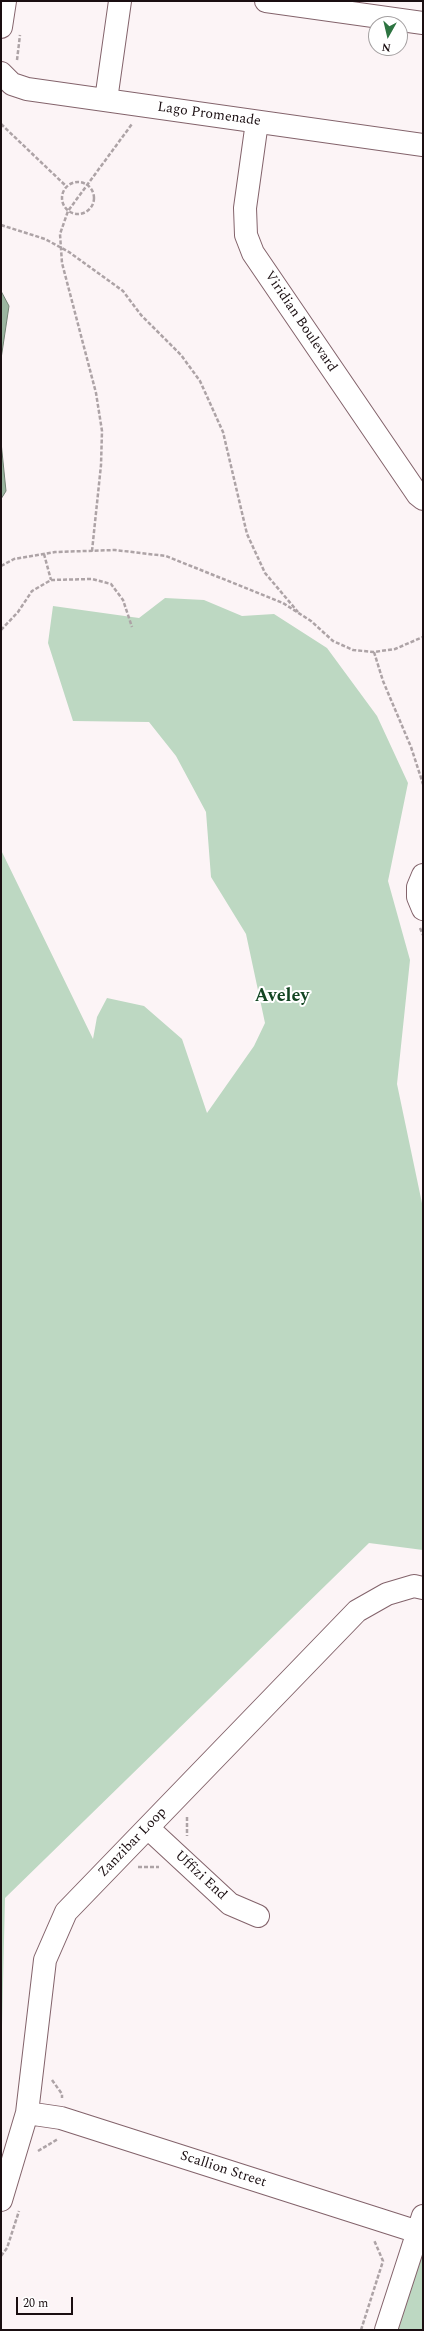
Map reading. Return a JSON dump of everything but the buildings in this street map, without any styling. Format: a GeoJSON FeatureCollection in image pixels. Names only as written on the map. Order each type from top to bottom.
{"type":"FeatureCollection","features":[{"type":"Feature","properties":{"kind":"street"},"geometry":{"type":"LineString","coordinates":[[5,1],[11,29]]}},
{"type":"Feature","properties":{"kind":"street"},"geometry":{"type":"LineString","coordinates":[[106,100],[120,1]]}},
{"type":"Feature","properties":{"kind":"street"},"geometry":{"type":"LineString","coordinates":[[266,1],[423,23]]}},
{"type":"Feature","properties":{"kind":"street","name":"Lago Promenade"},"geometry":{"type":"LineString","coordinates":[[11,70],[12,84],[27,89],[257,122],[422,141]]}},
{"type":"Feature","properties":{"kind":"street","name":"Viridian Boulevard"},"geometry":{"type":"LineString","coordinates":[[257,122],[245,208],[246,235],[253,253],[413,489],[423,499]]}},
{"type":"Feature","properties":{"kind":"street"},"geometry":{"type":"LineString","coordinates":[[423,875],[418,887],[418,897],[423,908]]}},
{"type":"Feature","properties":{"kind":"street","name":"Zanzibar Loop"},"geometry":{"type":"LineString","coordinates":[[1,2200],[27,2113],[45,1960],[66,1912],[357,1611],[387,1594],[414,1586],[423,1588]]}},
{"type":"Feature","properties":{"kind":"street","name":"Uffizi End"},"geometry":{"type":"LineString","coordinates":[[148,1828],[230,1904],[258,1916]]}},
{"type":"Feature","properties":{"kind":"street","name":"Scallion Street"},"geometry":{"type":"LineString","coordinates":[[27,2113],[61,2118],[420,2224]]}},
{"type":"Feature","properties":{"kind":"street"},"geometry":{"type":"LineString","coordinates":[[386,2330],[420,2224]]}},
{"type":"Feature","properties":{"kind":"path"},"geometry":{"type":"LineString","coordinates":[[11,29],[17,62],[11,70]]}},
{"type":"Feature","properties":{"kind":"path"},"geometry":{"type":"LineString","coordinates":[[92,551],[101,465],[102,431],[96,393],[62,263],[60,234],[68,211],[145,106]]}},
{"type":"Feature","properties":{"kind":"path"},"geometry":{"type":"LineString","coordinates":[[1,124],[66,186]]}},
{"type":"Feature","properties":{"kind":"path"},"geometry":{"type":"LineString","coordinates":[[76,181],[88,185],[94,196],[92,206],[84,213],[79,214],[68,211],[62,202],[61,196],[66,186],[76,181]]}},
{"type":"Feature","properties":{"kind":"path"},"geometry":{"type":"LineString","coordinates":[[1,225],[45,239],[61,248],[122,291],[141,315],[180,355],[200,381],[223,432],[247,534],[264,573],[298,612]]}},
{"type":"Feature","properties":{"kind":"path"},"geometry":{"type":"LineString","coordinates":[[1,566],[14,559],[44,554],[92,551],[115,550],[166,556],[283,603],[298,612],[333,640],[353,650],[374,652],[395,649],[423,637]]}},
{"type":"Feature","properties":{"kind":"path"},"geometry":{"type":"LineString","coordinates":[[44,554],[51,580]]}},
{"type":"Feature","properties":{"kind":"path"},"geometry":{"type":"LineString","coordinates":[[1,630],[18,612],[32,591],[51,580],[92,579],[111,584],[123,600],[132,627]]}},
{"type":"Feature","properties":{"kind":"path"},"geometry":{"type":"LineString","coordinates":[[374,652],[383,681],[411,747],[423,784]]}},
{"type":"Feature","properties":{"kind":"path"},"geometry":{"type":"LineString","coordinates":[[54,2140],[63,2137]]}},
{"type":"Feature","properties":{"kind":"path"},"geometry":{"type":"LineString","coordinates":[[361,2330],[383,2261],[372,2235]]}},
{"type":"Feature","properties":{"kind":"shaded area"},"geometry":{"type":"Polygon","coordinates":[[[1,291],[9,306],[1,359],[1,291]]]}},
{"type":"Feature","properties":{"kind":"shaded area"},"geometry":{"type":"Polygon","coordinates":[[[1,442],[6,491],[1,499],[1,442]]]}},
{"type":"Feature","properties":{"kind":"shaded area"},"geometry":{"type":"Polygon","coordinates":[[[165,598],[204,600],[242,616],[274,614],[327,648],[377,716],[408,783],[388,881],[410,960],[397,1084],[423,1208],[423,1550],[369,1543],[5,1898],[1,2069],[1,850],[93,1039],[97,1017],[107,998],[144,1006],[182,1039],[207,1113],[254,1046],[265,1023],[246,934],[211,877],[206,812],[176,756],[149,722],[73,721],[48,643],[53,606],[139,618],[165,598]]]}},
{"type":"Feature","properties":{"kind":"shaded area"},"geometry":{"type":"Polygon","coordinates":[[[423,2214],[423,2330],[385,2330],[423,2214]]]}},
{"type":"Feature","properties":{"kind":"district","name":"Aveley"},"geometry":{"type":"Point","coordinates":[282,997]}}]}
